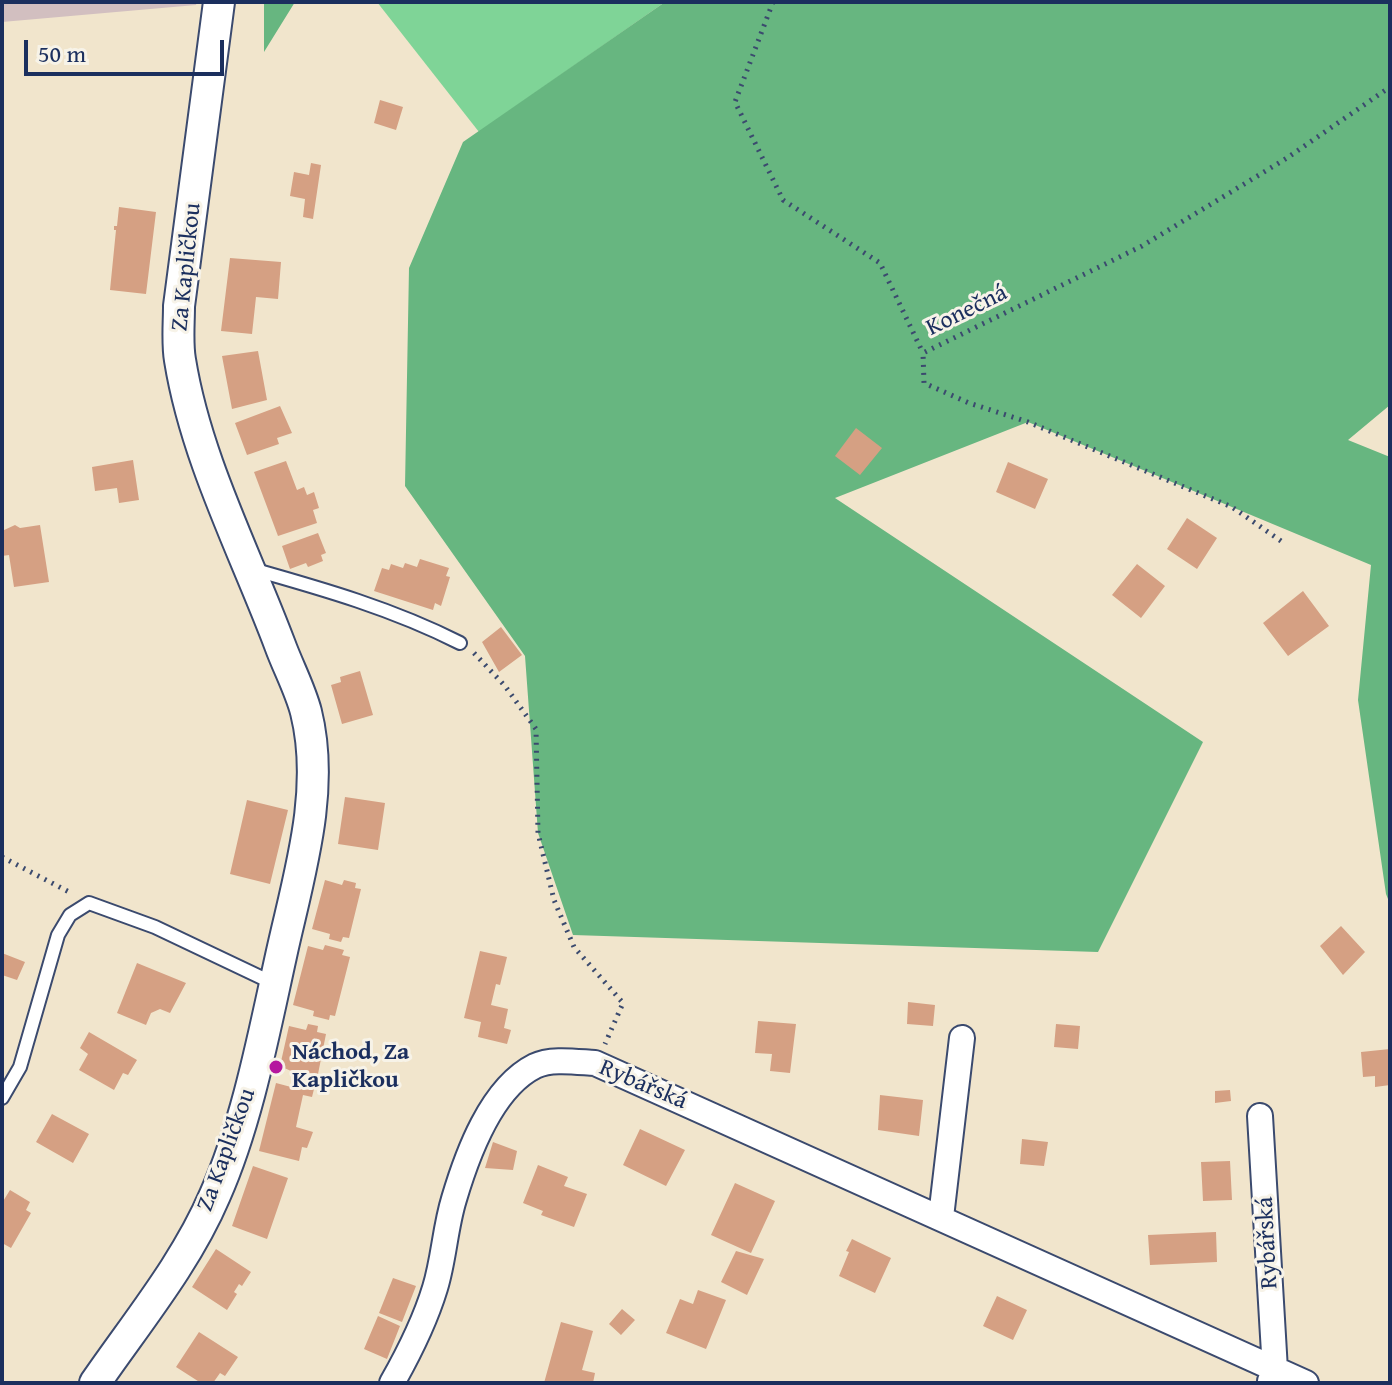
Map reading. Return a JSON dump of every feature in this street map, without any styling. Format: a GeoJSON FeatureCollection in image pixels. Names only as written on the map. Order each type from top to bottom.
{"type":"FeatureCollection","features":[{"type":"Feature","properties":{"kind":"street","name":"Za Kapličkou"},"geometry":{"type":"LineString","coordinates":[[95,1383],[186,1251],[216,1194],[249,1094],[307,835],[313,767],[305,712],[217,487],[188,402],[179,357],[179,306],[219,2]]}},
{"type":"Feature","properties":{"kind":"street"},"geometry":{"type":"LineString","coordinates":[[941,1217],[962,1038]]}},
{"type":"Feature","properties":{"kind":"street","name":"Rybářská"},"geometry":{"type":"LineString","coordinates":[[392,1383],[410,1351],[436,1287],[454,1199],[487,1115],[516,1079],[537,1064],[568,1061],[595,1063],[941,1217],[1272,1376],[1306,1383]]}},
{"type":"Feature","properties":{"kind":"street","name":"Rybářská"},"geometry":{"type":"LineString","coordinates":[[1260,1116],[1272,1376]]}},
{"type":"Feature","properties":{"kind":"lane"},"geometry":{"type":"LineString","coordinates":[[251,569],[354,598],[423,624],[460,643]]}},
{"type":"Feature","properties":{"kind":"lane"},"geometry":{"type":"LineString","coordinates":[[2,1098],[20,1067],[58,935],[70,915],[89,903],[155,927],[275,984]]}},
{"type":"Feature","properties":{"kind":"path"},"geometry":{"type":"LineString","coordinates":[[773,2],[735,102],[783,200],[880,263],[923,353]]}},
{"type":"Feature","properties":{"kind":"path","name":"Konečná"},"geometry":{"type":"LineString","coordinates":[[1281,541],[1232,507],[1028,422],[969,403],[924,383],[923,353],[1142,246],[1287,158],[1390,87]]}},
{"type":"Feature","properties":{"kind":"path"},"geometry":{"type":"LineString","coordinates":[[460,643],[505,686],[536,729],[538,833],[554,900],[574,947],[623,1003],[595,1063]]}},
{"type":"Feature","properties":{"kind":"path"},"geometry":{"type":"LineString","coordinates":[[2,857],[89,903]]}},
{"type":"Feature","properties":{"kind":"shaded area"},"geometry":{"type":"Polygon","coordinates":[[[2,2],[197,2],[196,5],[2,22],[2,2]]]}},
{"type":"Feature","properties":{"kind":"green space"},"geometry":{"type":"Polygon","coordinates":[[[264,2],[295,2],[264,52],[264,2]]]}},
{"type":"Feature","properties":{"kind":"green space"},"geometry":{"type":"Polygon","coordinates":[[[377,2],[665,2],[479,132],[377,2]]]}},
{"type":"Feature","properties":{"kind":"green space"},"geometry":{"type":"Polygon","coordinates":[[[665,2],[1390,2],[1390,405],[1348,440],[1390,457],[1390,904],[1386,894],[1358,700],[1371,565],[1028,422],[835,498],[1203,742],[1098,952],[573,935],[538,833],[525,656],[405,486],[409,268],[463,142],[665,2]]]}},
{"type":"Feature","properties":{"kind":"building"},"geometry":{"type":"Polygon","coordinates":[[[380,100],[403,107],[396,130],[374,123],[380,100]]]}},
{"type":"Feature","properties":{"kind":"building"},"geometry":{"type":"Polygon","coordinates":[[[311,163],[321,165],[313,219],[303,217],[305,199],[290,196],[294,172],[309,175],[311,163]]]}},
{"type":"Feature","properties":{"kind":"building"},"geometry":{"type":"Polygon","coordinates":[[[119,207],[156,212],[146,294],[110,290],[114,226],[117,226],[119,207]]]}},
{"type":"Feature","properties":{"kind":"building"},"geometry":{"type":"Polygon","coordinates":[[[230,258],[281,262],[278,299],[256,297],[252,334],[221,331],[230,258]]]}},
{"type":"Feature","properties":{"kind":"building"},"geometry":{"type":"Polygon","coordinates":[[[258,351],[267,400],[232,409],[222,356],[258,351]]]}},
{"type":"Feature","properties":{"kind":"building"},"geometry":{"type":"Polygon","coordinates":[[[280,406],[292,433],[277,438],[279,444],[247,455],[235,423],[280,406]]]}},
{"type":"Feature","properties":{"kind":"building"},"geometry":{"type":"Polygon","coordinates":[[[856,428],[882,448],[860,475],[835,456],[856,428]]]}},
{"type":"Feature","properties":{"kind":"building"},"geometry":{"type":"Polygon","coordinates":[[[133,460],[139,500],[119,503],[117,488],[95,491],[92,467],[133,460]]]}},
{"type":"Feature","properties":{"kind":"building"},"geometry":{"type":"Polygon","coordinates":[[[286,461],[297,490],[304,487],[307,495],[314,492],[319,508],[313,510],[317,523],[278,536],[254,472],[286,461]]]}},
{"type":"Feature","properties":{"kind":"building"},"geometry":{"type":"Polygon","coordinates":[[[1008,462],[1048,479],[1035,509],[996,492],[1008,462]]]}},
{"type":"Feature","properties":{"kind":"building"},"geometry":{"type":"Polygon","coordinates":[[[1187,518],[1217,538],[1197,569],[1167,549],[1187,518]]]}},
{"type":"Feature","properties":{"kind":"building"},"geometry":{"type":"Polygon","coordinates":[[[15,525],[20,528],[40,525],[49,582],[14,587],[9,555],[2,556],[2,531],[15,525]]]}},
{"type":"Feature","properties":{"kind":"building"},"geometry":{"type":"Polygon","coordinates":[[[318,533],[326,553],[321,555],[323,561],[290,569],[282,546],[318,533]]]}},
{"type":"Feature","properties":{"kind":"building"},"geometry":{"type":"Polygon","coordinates":[[[420,559],[449,568],[446,576],[450,577],[441,606],[435,603],[433,610],[374,591],[382,568],[389,570],[391,564],[403,568],[405,563],[417,567],[420,559]]]}},
{"type":"Feature","properties":{"kind":"building"},"geometry":{"type":"Polygon","coordinates":[[[1137,564],[1165,586],[1141,618],[1112,595],[1137,564]]]}},
{"type":"Feature","properties":{"kind":"building"},"geometry":{"type":"Polygon","coordinates":[[[1303,591],[1329,626],[1288,656],[1263,623],[1303,591]]]}},
{"type":"Feature","properties":{"kind":"building"},"geometry":{"type":"Polygon","coordinates":[[[501,627],[522,655],[499,672],[482,642],[501,627]]]}},
{"type":"Feature","properties":{"kind":"building"},"geometry":{"type":"Polygon","coordinates":[[[360,671],[373,715],[342,724],[331,685],[341,682],[340,677],[360,671]]]}},
{"type":"Feature","properties":{"kind":"building"},"geometry":{"type":"Polygon","coordinates":[[[345,797],[385,803],[378,850],[338,844],[345,797]]]}},
{"type":"Feature","properties":{"kind":"building"},"geometry":{"type":"Polygon","coordinates":[[[247,800],[288,810],[270,884],[230,874],[247,800]]]}},
{"type":"Feature","properties":{"kind":"building"},"geometry":{"type":"Polygon","coordinates":[[[325,880],[342,885],[344,880],[356,883],[355,888],[361,889],[349,938],[343,937],[341,942],[329,939],[330,934],[312,929],[325,880]]]}},
{"type":"Feature","properties":{"kind":"building"},"geometry":{"type":"Polygon","coordinates":[[[1341,926],[1365,952],[1343,975],[1320,946],[1341,926]]]}},
{"type":"Feature","properties":{"kind":"building"},"geometry":{"type":"Polygon","coordinates":[[[325,945],[344,950],[342,955],[350,957],[335,1016],[330,1015],[329,1020],[313,1016],[314,1011],[293,1005],[308,946],[323,950],[325,945]]]}},
{"type":"Feature","properties":{"kind":"building"},"geometry":{"type":"Polygon","coordinates":[[[480,951],[507,957],[491,1005],[508,1009],[504,1028],[511,1030],[507,1044],[478,1037],[481,1022],[464,1018],[480,951]]]}},
{"type":"Feature","properties":{"kind":"building"},"geometry":{"type":"Polygon","coordinates":[[[2,953],[25,962],[17,980],[2,975],[2,953]]]}},
{"type":"Feature","properties":{"kind":"building"},"geometry":{"type":"Polygon","coordinates":[[[137,963],[186,983],[170,1013],[160,1009],[151,1013],[146,1025],[117,1013],[137,963]]]}},
{"type":"Feature","properties":{"kind":"building"},"geometry":{"type":"Polygon","coordinates":[[[908,1002],[935,1005],[933,1026],[907,1024],[908,1002]]]}},
{"type":"Feature","properties":{"kind":"building"},"geometry":{"type":"Polygon","coordinates":[[[758,1021],[796,1024],[790,1073],[770,1071],[772,1054],[755,1053],[758,1021]]]}},
{"type":"Feature","properties":{"kind":"building"},"geometry":{"type":"Polygon","coordinates":[[[308,1024],[318,1026],[317,1032],[326,1034],[318,1074],[291,1071],[280,1066],[289,1026],[306,1030],[308,1024]]]}},
{"type":"Feature","properties":{"kind":"building"},"geometry":{"type":"Polygon","coordinates":[[[1056,1024],[1080,1026],[1078,1049],[1054,1047],[1056,1024]]]}},
{"type":"Feature","properties":{"kind":"building"},"geometry":{"type":"Polygon","coordinates":[[[89,1032],[137,1060],[128,1075],[123,1073],[114,1090],[79,1070],[88,1054],[80,1048],[89,1032]]]}},
{"type":"Feature","properties":{"kind":"building"},"geometry":{"type":"Polygon","coordinates":[[[1390,1049],[1390,1085],[1375,1087],[1375,1076],[1363,1077],[1361,1052],[1390,1049]]]}},
{"type":"Feature","properties":{"kind":"building"},"geometry":{"type":"Polygon","coordinates":[[[293,1079],[315,1085],[312,1097],[303,1095],[296,1127],[313,1132],[307,1148],[302,1147],[299,1161],[259,1151],[276,1083],[291,1087],[293,1079]]]}},
{"type":"Feature","properties":{"kind":"building"},"geometry":{"type":"Polygon","coordinates":[[[1230,1090],[1231,1101],[1215,1103],[1215,1091],[1230,1090]]]}},
{"type":"Feature","properties":{"kind":"building"},"geometry":{"type":"Polygon","coordinates":[[[880,1095],[923,1100],[919,1136],[878,1130],[880,1095]]]}},
{"type":"Feature","properties":{"kind":"building"},"geometry":{"type":"Polygon","coordinates":[[[52,1114],[89,1134],[73,1163],[36,1142],[52,1114]]]}},
{"type":"Feature","properties":{"kind":"building"},"geometry":{"type":"Polygon","coordinates":[[[640,1129],[685,1150],[666,1186],[623,1165],[640,1129]]]}},
{"type":"Feature","properties":{"kind":"building"},"geometry":{"type":"Polygon","coordinates":[[[1022,1139],[1048,1142],[1044,1166],[1020,1164],[1022,1139]]]}},
{"type":"Feature","properties":{"kind":"building"},"geometry":{"type":"Polygon","coordinates":[[[493,1142],[517,1151],[513,1170],[485,1168],[493,1142]]]}},
{"type":"Feature","properties":{"kind":"building"},"geometry":{"type":"Polygon","coordinates":[[[1230,1161],[1232,1200],[1203,1201],[1201,1162],[1230,1161]]]}},
{"type":"Feature","properties":{"kind":"building"},"geometry":{"type":"Polygon","coordinates":[[[538,1165],[568,1177],[564,1186],[587,1194],[574,1227],[541,1215],[543,1211],[523,1203],[538,1165]]]}},
{"type":"Feature","properties":{"kind":"building"},"geometry":{"type":"Polygon","coordinates":[[[253,1166],[288,1178],[267,1239],[232,1226],[253,1166]]]}},
{"type":"Feature","properties":{"kind":"building"},"geometry":{"type":"Polygon","coordinates":[[[735,1183],[775,1201],[751,1253],[711,1235],[735,1183]]]}},
{"type":"Feature","properties":{"kind":"building"},"geometry":{"type":"Polygon","coordinates":[[[10,1190],[30,1202],[26,1210],[31,1213],[11,1248],[2,1243],[2,1203],[10,1190]]]}},
{"type":"Feature","properties":{"kind":"building"},"geometry":{"type":"Polygon","coordinates":[[[1216,1232],[1217,1262],[1150,1265],[1148,1235],[1216,1232]]]}},
{"type":"Feature","properties":{"kind":"building"},"geometry":{"type":"Polygon","coordinates":[[[852,1239],[891,1258],[875,1293],[839,1276],[852,1239]]]}},
{"type":"Feature","properties":{"kind":"building"},"geometry":{"type":"Polygon","coordinates":[[[216,1249],[251,1272],[242,1286],[239,1284],[227,1310],[192,1287],[216,1249]]]}},
{"type":"Feature","properties":{"kind":"building"},"geometry":{"type":"Polygon","coordinates":[[[736,1251],[764,1259],[747,1295],[721,1282],[736,1251]]]}},
{"type":"Feature","properties":{"kind":"building"},"geometry":{"type":"Polygon","coordinates":[[[393,1278],[416,1286],[402,1322],[379,1313],[393,1278]]]}},
{"type":"Feature","properties":{"kind":"building"},"geometry":{"type":"Polygon","coordinates":[[[698,1290],[726,1300],[706,1349],[666,1333],[680,1299],[693,1304],[698,1290]]]}},
{"type":"Feature","properties":{"kind":"building"},"geometry":{"type":"Polygon","coordinates":[[[997,1296],[1027,1310],[1013,1340],[983,1326],[997,1296]]]}},
{"type":"Feature","properties":{"kind":"building"},"geometry":{"type":"Polygon","coordinates":[[[622,1309],[635,1320],[621,1335],[609,1324],[622,1309]]]}},
{"type":"Feature","properties":{"kind":"building"},"geometry":{"type":"Polygon","coordinates":[[[378,1316],[400,1326],[387,1359],[364,1349],[378,1316]]]}},
{"type":"Feature","properties":{"kind":"building"},"geometry":{"type":"Polygon","coordinates":[[[561,1322],[593,1331],[582,1370],[595,1373],[593,1383],[544,1383],[561,1322]]]}},
{"type":"Feature","properties":{"kind":"building"},"geometry":{"type":"Polygon","coordinates":[[[199,1332],[238,1357],[225,1376],[220,1373],[213,1383],[201,1383],[176,1367],[199,1332]]]}},
{"type":"Feature","properties":{"kind":"place","name":"Náchod, Za Kapličkou"},"geometry":{"type":"Point","coordinates":[276,1067]}}]}
